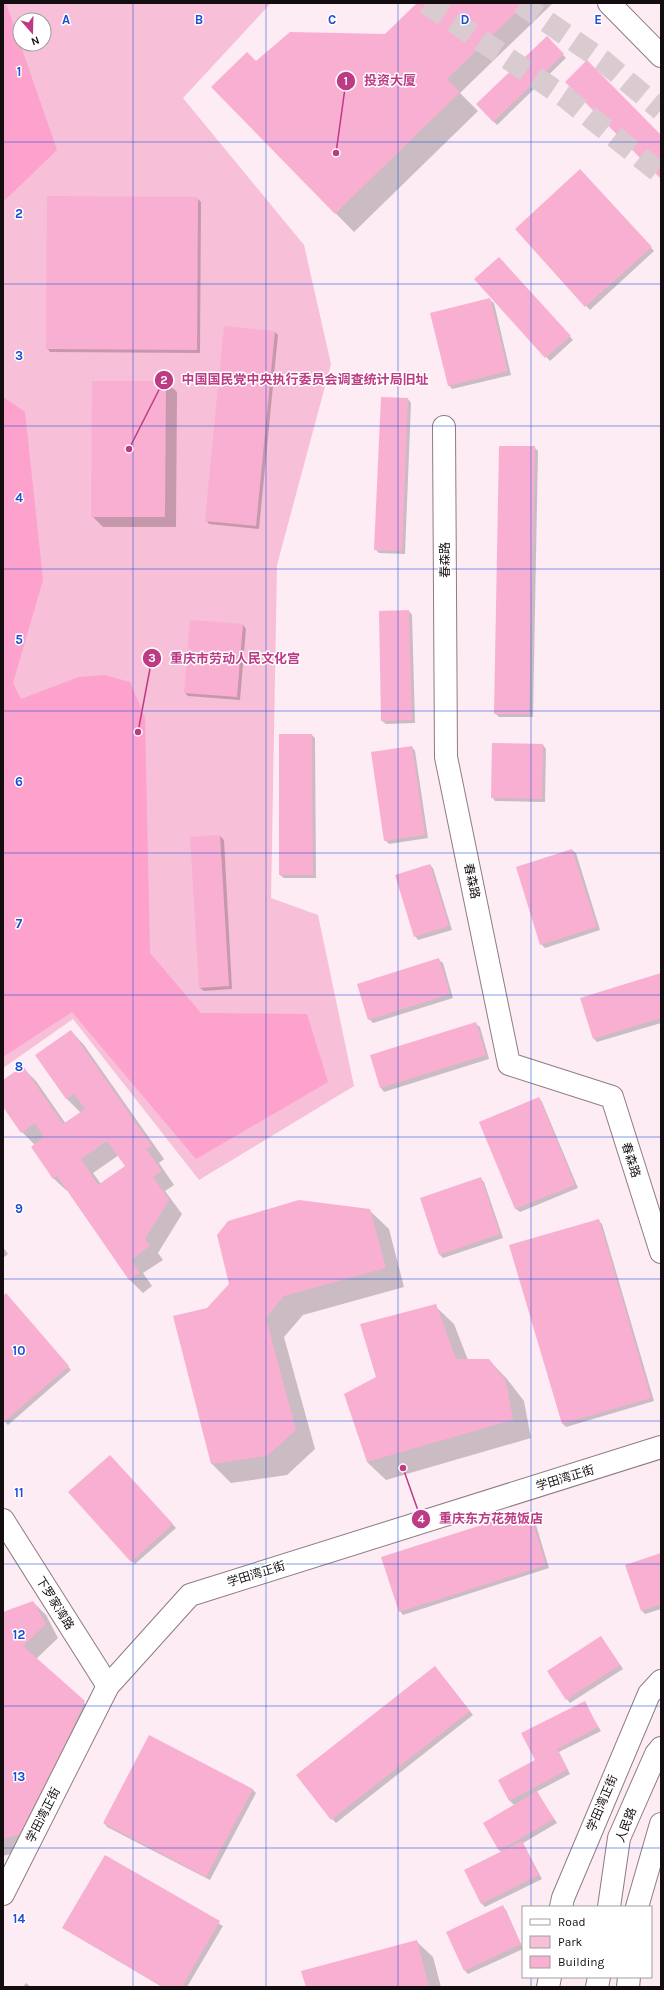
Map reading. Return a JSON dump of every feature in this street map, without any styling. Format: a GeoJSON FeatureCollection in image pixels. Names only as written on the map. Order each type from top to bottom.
{"type":"FeatureCollection","features":[{"type":"Feature","properties":{"kind":"street"},"geometry":{"type":"LineString","coordinates":[[609,3],[661,56]]}},
{"type":"Feature","properties":{"kind":"street","name":"春森路"},"geometry":{"type":"LineString","coordinates":[[444,426],[446,757],[509,1064],[612,1097],[661,1252]]}},
{"type":"Feature","properties":{"kind":"street","name":"学田湾正街"},"geometry":{"type":"LineString","coordinates":[[3,1894],[108,1686],[190,1595],[661,1448]]}},
{"type":"Feature","properties":{"kind":"street","name":"下罗家湾路"},"geometry":{"type":"LineString","coordinates":[[3,1520],[108,1686]]}},
{"type":"Feature","properties":{"kind":"street","name":"学田湾正街"},"geometry":{"type":"LineString","coordinates":[[562,1906],[563,1898],[649,1694],[661,1681]]}},
{"type":"Feature","properties":{"kind":"street","name":"人民路"},"geometry":{"type":"LineString","coordinates":[[609,1906],[619,1838],[656,1754],[661,1748]]}},
{"type":"Feature","properties":{"kind":"street"},"geometry":{"type":"LineString","coordinates":[[637,1906],[661,1824]]}},
{"type":"Feature","properties":{"kind":"green space"},"geometry":{"type":"Polygon","coordinates":[[[3,3],[271,3],[183,98],[304,245],[331,364],[277,565],[271,898],[318,915],[354,1086],[199,1180],[73,1019],[3,1068],[3,3]]]}},
{"type":"Feature","properties":{"kind":"shaded area"},"geometry":{"type":"Polygon","coordinates":[[[3,3],[6,3],[12,20],[12,52],[23,52],[57,150],[3,202],[3,3]]]}},
{"type":"Feature","properties":{"kind":"shaded area"},"geometry":{"type":"Polygon","coordinates":[[[3,397],[25,412],[43,580],[13,683],[21,699],[79,677],[104,675],[130,682],[145,718],[150,953],[201,1013],[307,1014],[328,1082],[196,1159],[72,1012],[3,1057],[3,397]]]}},
{"type":"Feature","properties":{"kind":"building"},"geometry":{"type":"Polygon","coordinates":[[[417,3],[526,3],[447,79],[460,92],[335,214],[211,87],[247,52],[256,61],[290,32],[385,34],[417,3]]]}},
{"type":"Feature","properties":{"kind":"building"},"geometry":{"type":"Polygon","coordinates":[[[547,36],[564,54],[493,122],[476,104],[547,36]]]}},
{"type":"Feature","properties":{"kind":"building"},"geometry":{"type":"Polygon","coordinates":[[[587,60],[661,135],[661,179],[565,82],[587,60]]]}},
{"type":"Feature","properties":{"kind":"building"},"geometry":{"type":"Polygon","coordinates":[[[580,169],[652,247],[585,307],[515,229],[580,169]]]}},
{"type":"Feature","properties":{"kind":"building"},"geometry":{"type":"Polygon","coordinates":[[[47,196],[198,197],[197,350],[46,349],[47,196]]]}},
{"type":"Feature","properties":{"kind":"building"},"geometry":{"type":"Polygon","coordinates":[[[499,257],[571,336],[545,358],[474,279],[499,257]]]}},
{"type":"Feature","properties":{"kind":"building"},"geometry":{"type":"Polygon","coordinates":[[[490,298],[508,371],[448,386],[430,313],[490,298]]]}},
{"type":"Feature","properties":{"kind":"building"},"geometry":{"type":"Polygon","coordinates":[[[224,326],[275,331],[256,526],[205,521],[224,326]]]}},
{"type":"Feature","properties":{"kind":"building"},"geometry":{"type":"Polygon","coordinates":[[[92,381],[166,381],[165,517],[91,517],[92,381]]]}},
{"type":"Feature","properties":{"kind":"building"},"geometry":{"type":"Polygon","coordinates":[[[381,397],[408,398],[402,551],[374,550],[381,397]]]}},
{"type":"Feature","properties":{"kind":"building"},"geometry":{"type":"Polygon","coordinates":[[[499,446],[535,446],[529,714],[494,714],[499,446]]]}},
{"type":"Feature","properties":{"kind":"building"},"geometry":{"type":"Polygon","coordinates":[[[409,610],[412,720],[381,721],[379,611],[409,610]]]}},
{"type":"Feature","properties":{"kind":"building"},"geometry":{"type":"Polygon","coordinates":[[[190,620],[243,624],[237,697],[184,693],[190,620]]]}},
{"type":"Feature","properties":{"kind":"building"},"geometry":{"type":"Polygon","coordinates":[[[279,734],[312,734],[313,875],[279,875],[279,734]]]}},
{"type":"Feature","properties":{"kind":"building"},"geometry":{"type":"Polygon","coordinates":[[[492,743],[543,744],[542,799],[491,798],[492,743]]]}},
{"type":"Feature","properties":{"kind":"building"},"geometry":{"type":"Polygon","coordinates":[[[412,746],[425,835],[384,841],[371,752],[412,746]]]}},
{"type":"Feature","properties":{"kind":"building"},"geometry":{"type":"Polygon","coordinates":[[[220,835],[229,986],[199,988],[190,837],[220,835]]]}},
{"type":"Feature","properties":{"kind":"building"},"geometry":{"type":"Polygon","coordinates":[[[572,849],[597,927],[540,945],[516,867],[572,849]]]}},
{"type":"Feature","properties":{"kind":"building"},"geometry":{"type":"Polygon","coordinates":[[[430,864],[449,926],[414,937],[395,875],[430,864]]]}},
{"type":"Feature","properties":{"kind":"building"},"geometry":{"type":"Polygon","coordinates":[[[439,958],[450,994],[368,1020],[357,984],[439,958]]]}},
{"type":"Feature","properties":{"kind":"building"},"geometry":{"type":"Polygon","coordinates":[[[661,973],[661,1018],[593,1039],[580,998],[661,973]]]}},
{"type":"Feature","properties":{"kind":"building"},"geometry":{"type":"Polygon","coordinates":[[[476,1022],[486,1055],[380,1088],[370,1055],[476,1022]]]}},
{"type":"Feature","properties":{"kind":"building"},"geometry":{"type":"Polygon","coordinates":[[[71,1030],[152,1146],[146,1149],[162,1171],[153,1177],[169,1200],[145,1239],[150,1246],[131,1260],[140,1273],[129,1280],[57,1176],[53,1179],[31,1147],[44,1137],[35,1123],[21,1133],[3,1107],[3,1080],[23,1066],[63,1124],[85,1109],[74,1094],[66,1099],[35,1055],[71,1030]],[[107,1141],[81,1159],[98,1185],[125,1166],[107,1141]]]}},
{"type":"Feature","properties":{"kind":"building"},"geometry":{"type":"Polygon","coordinates":[[[539,1097],[575,1185],[515,1209],[479,1122],[539,1097]]]}},
{"type":"Feature","properties":{"kind":"building"},"geometry":{"type":"Polygon","coordinates":[[[481,1177],[500,1234],[439,1255],[420,1198],[481,1177]]]}},
{"type":"Feature","properties":{"kind":"building"},"geometry":{"type":"Polygon","coordinates":[[[299,1200],[370,1209],[386,1268],[284,1296],[266,1318],[296,1430],[267,1456],[211,1464],[173,1316],[207,1308],[229,1284],[217,1235],[228,1221],[299,1200]]]}},
{"type":"Feature","properties":{"kind":"building"},"geometry":{"type":"Polygon","coordinates":[[[599,1219],[651,1398],[562,1424],[509,1245],[599,1219]]]}},
{"type":"Feature","properties":{"kind":"building"},"geometry":{"type":"Polygon","coordinates":[[[6,1293],[69,1366],[4,1422],[3,1296],[6,1293]]]}},
{"type":"Feature","properties":{"kind":"building"},"geometry":{"type":"Polygon","coordinates":[[[436,1304],[456,1359],[489,1359],[506,1381],[513,1420],[367,1462],[344,1394],[376,1377],[360,1324],[436,1304]]]}},
{"type":"Feature","properties":{"kind":"building"},"geometry":{"type":"Polygon","coordinates":[[[110,1455],[173,1524],[131,1562],[68,1492],[110,1455]]]}},
{"type":"Feature","properties":{"kind":"building"},"geometry":{"type":"Polygon","coordinates":[[[529,1510],[546,1565],[399,1612],[381,1557],[529,1510]]]}},
{"type":"Feature","properties":{"kind":"building"},"geometry":{"type":"Polygon","coordinates":[[[661,1553],[661,1604],[641,1611],[625,1565],[661,1553]]]}},
{"type":"Feature","properties":{"kind":"building"},"geometry":{"type":"Polygon","coordinates":[[[33,1601],[46,1624],[23,1646],[85,1701],[25,1833],[3,1839],[3,1612],[33,1601]]]}},
{"type":"Feature","properties":{"kind":"building"},"geometry":{"type":"Polygon","coordinates":[[[601,1636],[620,1665],[566,1700],[547,1671],[601,1636]]]}},
{"type":"Feature","properties":{"kind":"building"},"geometry":{"type":"Polygon","coordinates":[[[435,1666],[470,1711],[331,1820],[296,1775],[435,1666]]]}},
{"type":"Feature","properties":{"kind":"building"},"geometry":{"type":"Polygon","coordinates":[[[585,1701],[598,1727],[557,1749],[567,1770],[509,1801],[498,1780],[535,1760],[521,1733],[585,1701]]]}},
{"type":"Feature","properties":{"kind":"building"},"geometry":{"type":"Polygon","coordinates":[[[149,1735],[253,1789],[206,1877],[103,1823],[149,1735]]]}},
{"type":"Feature","properties":{"kind":"building"},"geometry":{"type":"Polygon","coordinates":[[[537,1791],[554,1819],[499,1851],[483,1823],[537,1791]]]}},
{"type":"Feature","properties":{"kind":"building"},"geometry":{"type":"Polygon","coordinates":[[[522,1841],[539,1875],[481,1904],[464,1870],[522,1841]]]}},
{"type":"Feature","properties":{"kind":"building"},"geometry":{"type":"Polygon","coordinates":[[[105,1855],[220,1921],[182,1987],[163,1987],[62,1928],[105,1855]]]}},
{"type":"Feature","properties":{"kind":"building"},"geometry":{"type":"Polygon","coordinates":[[[503,1905],[521,1944],[464,1971],[446,1932],[503,1905]]]}},
{"type":"Feature","properties":{"kind":"building"},"geometry":{"type":"Polygon","coordinates":[[[417,1940],[429,1987],[306,1987],[301,1971],[417,1940]]]}},
{"type":"Feature","properties":{"kind":"tunnel"},"geometry":{"type":"LineString","coordinates":[[426,3],[566,98],[661,174]]}},
{"type":"Feature","properties":{"kind":"tunnel"},"geometry":{"type":"LineString","coordinates":[[520,3],[602,60],[661,110]]}},
{"type":"Feature","properties":{"kind":"place","name":"投资大厦"},"geometry":{"type":"Point","coordinates":[336,153]}},
{"type":"Feature","properties":{"kind":"place","name":"中国国民党中央执行委员会调查统计局旧址"},"geometry":{"type":"Point","coordinates":[129,449]}},
{"type":"Feature","properties":{"kind":"place","name":"重庆市劳动人民文化宫"},"geometry":{"type":"Point","coordinates":[138,732]}},
{"type":"Feature","properties":{"kind":"place","name":"重庆东方花苑饭店"},"geometry":{"type":"Point","coordinates":[403,1468]}}]}
